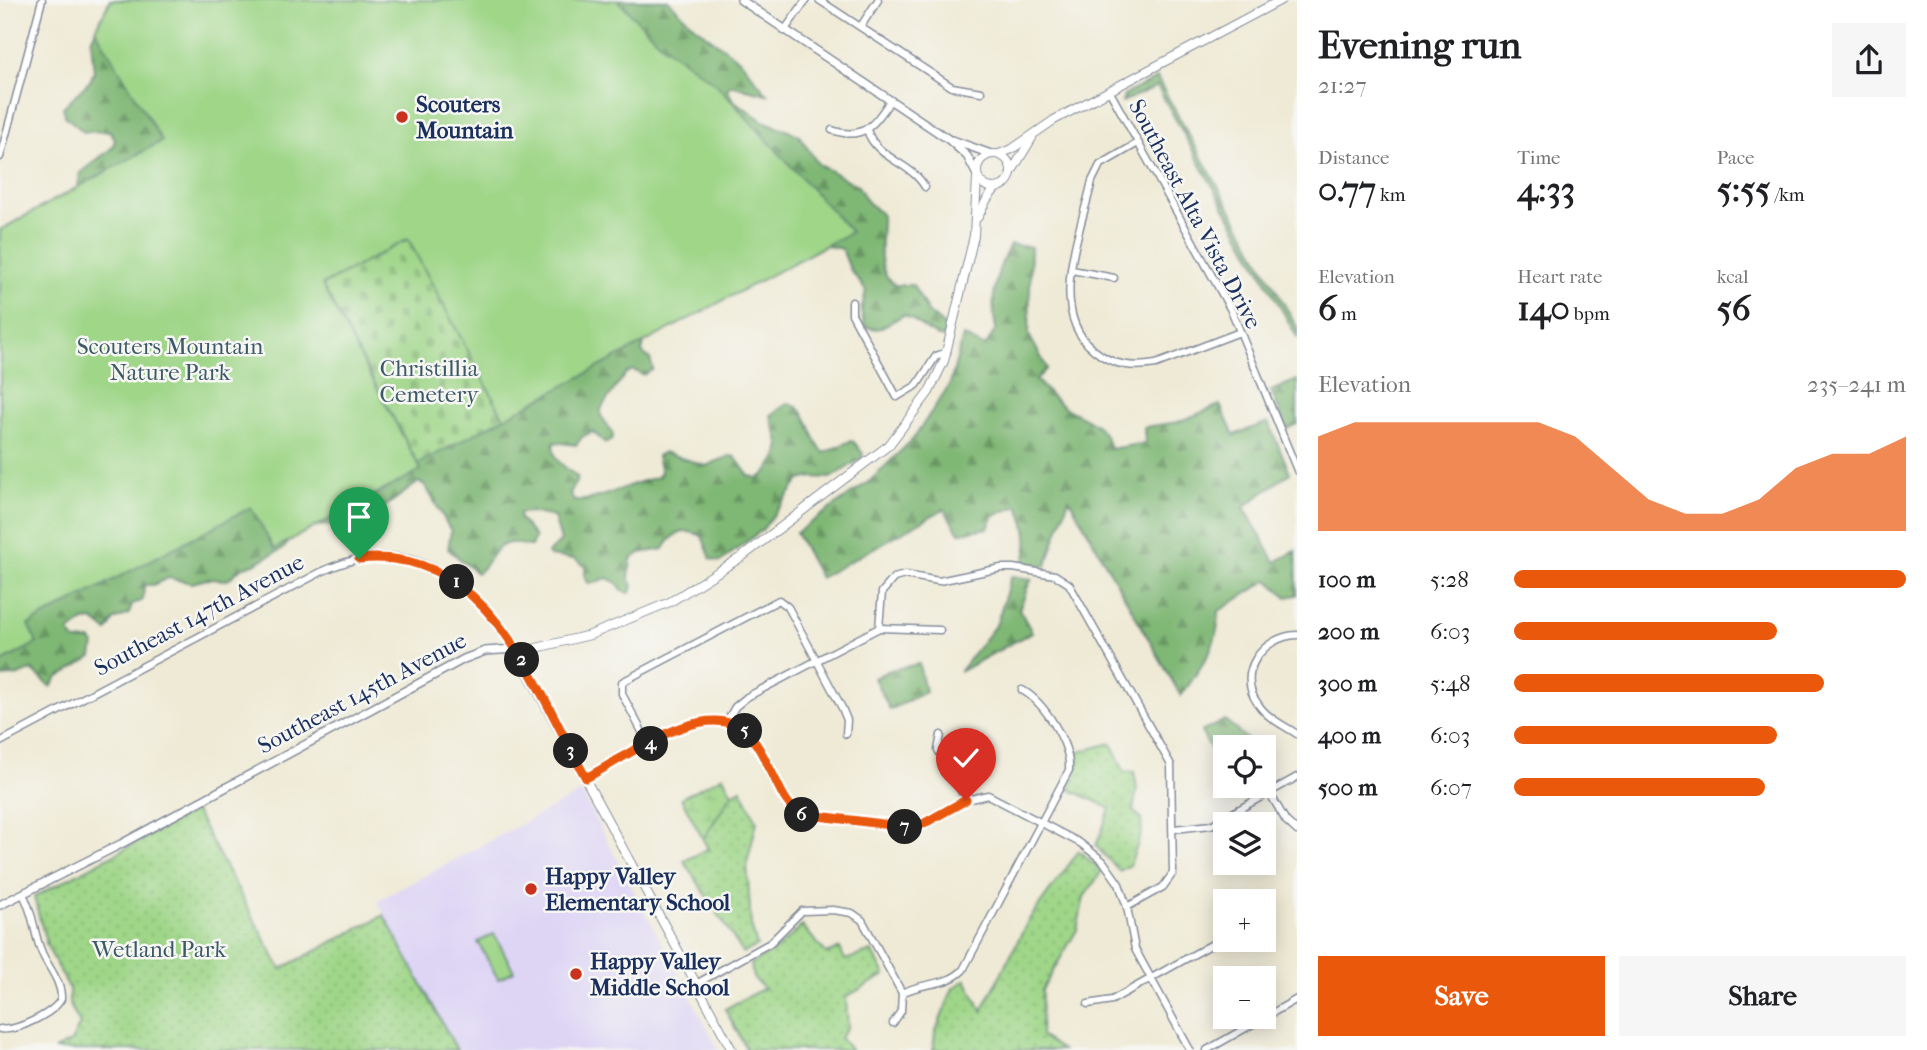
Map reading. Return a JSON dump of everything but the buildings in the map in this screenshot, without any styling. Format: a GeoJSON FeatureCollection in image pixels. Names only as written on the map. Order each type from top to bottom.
{"type":"FeatureCollection","features":[{"type":"Feature","properties":{"kind":"main road"},"geometry":{"type":"LineString","coordinates":[[996,188],[985,186],[977,175],[979,162],[1034,135],[1054,120],[1281,0]]}},
{"type":"Feature","properties":{"kind":"main road"},"geometry":{"type":"LineString","coordinates":[[1011,173],[1034,135]]}},
{"type":"Feature","properties":{"kind":"main road"},"geometry":{"type":"LineString","coordinates":[[995,154],[1008,161],[1011,173]]}},
{"type":"Feature","properties":{"kind":"main road","name":"Southeast 145th Avenue"},"geometry":{"type":"LineString","coordinates":[[515,649],[528,650],[560,643],[619,625],[679,597],[734,562],[889,444],[929,392],[947,352],[977,220],[986,199],[996,188],[1007,182],[1011,173]]}},
{"type":"Feature","properties":{"kind":"main road","name":"Southeast 145th Avenue"},"geometry":{"type":"LineString","coordinates":[[977,175],[977,220]]}},
{"type":"Feature","properties":{"kind":"main road"},"geometry":{"type":"LineString","coordinates":[[515,649],[732,1050]]}},
{"type":"Feature","properties":{"kind":"street"},"geometry":{"type":"LineString","coordinates":[[0,157],[42,0]]}},
{"type":"Feature","properties":{"kind":"street"},"geometry":{"type":"LineString","coordinates":[[741,0],[948,139],[967,156],[977,175]]}},
{"type":"Feature","properties":{"kind":"street"},"geometry":{"type":"LineString","coordinates":[[784,31],[806,0]]}},
{"type":"Feature","properties":{"kind":"street"},"geometry":{"type":"LineString","coordinates":[[819,0],[952,87],[981,92]]}},
{"type":"Feature","properties":{"kind":"street"},"geometry":{"type":"LineString","coordinates":[[861,26],[878,0]]}},
{"type":"Feature","properties":{"kind":"street","name":"Southeast Alta Vista Drive"},"geometry":{"type":"LineString","coordinates":[[1110,92],[1221,291],[1297,470]]}},
{"type":"Feature","properties":{"kind":"street"},"geometry":{"type":"LineString","coordinates":[[832,130],[850,135],[867,130],[890,101]]}},
{"type":"Feature","properties":{"kind":"street"},"geometry":{"type":"LineString","coordinates":[[867,130],[879,151],[914,173],[925,187]]}},
{"type":"Feature","properties":{"kind":"street"},"geometry":{"type":"LineString","coordinates":[[948,139],[995,154]]}},
{"type":"Feature","properties":{"kind":"street"},"geometry":{"type":"LineString","coordinates":[[1138,143],[1106,160],[1095,172],[1068,291],[1069,309],[1080,335],[1096,352],[1116,363],[1129,366],[1156,364],[1240,332]]}},
{"type":"Feature","properties":{"kind":"street"},"geometry":{"type":"LineString","coordinates":[[1072,270],[1114,278]]}},
{"type":"Feature","properties":{"kind":"street"},"geometry":{"type":"LineString","coordinates":[[852,302],[852,314],[897,397],[917,385],[936,356],[947,352]]}},
{"type":"Feature","properties":{"kind":"street","name":"Southeast 147th Avenue"},"geometry":{"type":"LineString","coordinates":[[0,742],[321,572],[359,559],[400,558],[418,562],[447,575],[481,602],[515,649]]}},
{"type":"Feature","properties":{"kind":"street"},"geometry":{"type":"LineString","coordinates":[[879,628],[882,592],[894,578],[905,575],[939,582],[1001,568],[1063,579],[1069,584],[1168,758],[1173,779],[1174,864],[1170,878],[1163,887],[1127,907]]}},
{"type":"Feature","properties":{"kind":"street"},"geometry":{"type":"LineString","coordinates":[[649,745],[622,694],[622,682],[771,602],[784,602],[817,660],[847,720],[846,734]]}},
{"type":"Feature","properties":{"kind":"street"},"geometry":{"type":"LineString","coordinates":[[727,721],[740,701],[879,628],[940,630]]}},
{"type":"Feature","properties":{"kind":"street"},"geometry":{"type":"LineString","coordinates":[[1297,635],[1278,638],[1264,647],[1253,663],[1250,678],[1253,695],[1265,713],[1297,734]]}},
{"type":"Feature","properties":{"kind":"street","name":"Southeast 145th Avenue"},"geometry":{"type":"LineString","coordinates":[[0,905],[468,656],[492,650],[515,649]]}},
{"type":"Feature","properties":{"kind":"street"},"geometry":{"type":"LineString","coordinates":[[902,993],[920,984],[949,981],[963,970],[1066,778],[1069,754],[1038,699],[1022,690]]}},
{"type":"Feature","properties":{"kind":"street"},"geometry":{"type":"LineString","coordinates":[[586,778],[694,722],[727,721],[754,740],[789,805],[802,814],[907,827],[923,824],[966,800],[988,795],[1091,850],[1111,872],[1127,907],[1131,939],[1190,1050]]}},
{"type":"Feature","properties":{"kind":"street"},"geometry":{"type":"LineString","coordinates":[[941,735],[939,750],[966,800]]}},
{"type":"Feature","properties":{"kind":"street"},"geometry":{"type":"LineString","coordinates":[[1276,788],[1297,777]]}},
{"type":"Feature","properties":{"kind":"street"},"geometry":{"type":"LineString","coordinates":[[1174,829],[1211,825],[1258,798]]}},
{"type":"Feature","properties":{"kind":"street"},"geometry":{"type":"LineString","coordinates":[[1273,798],[1286,821],[1297,831]]}},
{"type":"Feature","properties":{"kind":"street"},"geometry":{"type":"LineString","coordinates":[[0,1029],[14,1029],[55,1007],[61,999],[61,989],[42,953],[35,921],[23,894]]}},
{"type":"Feature","properties":{"kind":"street"},"geometry":{"type":"LineString","coordinates":[[696,984],[770,943],[802,911],[818,909],[852,913],[862,920],[902,993],[901,1011],[893,1023]]}},
{"type":"Feature","properties":{"kind":"street"},"geometry":{"type":"LineString","coordinates":[[1088,1003],[1112,1000],[1213,944]]}},
{"type":"Feature","properties":{"kind":"street"},"geometry":{"type":"LineString","coordinates":[[1207,1050],[1297,999]]}},
{"type":"Feature","properties":{"kind":"shaded area"},"geometry":{"type":"Polygon","coordinates":[[[581,792],[719,1050],[457,1050],[377,901],[581,792]]]}},
{"type":"Feature","properties":{"kind":"green space","name":"Scouters Mountain Nature Park"},"geometry":{"type":"Polygon","coordinates":[[[110,0],[668,0],[693,25],[741,61],[767,94],[730,85],[727,90],[733,100],[763,121],[799,135],[818,164],[858,186],[867,201],[882,215],[881,262],[888,279],[895,285],[913,285],[928,312],[949,330],[943,338],[932,334],[904,315],[878,329],[865,327],[861,312],[866,291],[850,269],[842,249],[829,246],[822,239],[650,315],[642,352],[650,359],[653,369],[643,375],[633,370],[626,373],[602,407],[600,414],[613,434],[612,440],[605,443],[593,432],[583,436],[576,445],[554,442],[557,459],[578,478],[570,493],[574,501],[596,498],[658,477],[661,472],[657,456],[664,452],[706,466],[729,456],[735,457],[749,476],[759,478],[770,468],[779,448],[771,415],[788,403],[802,411],[824,453],[850,441],[854,442],[863,454],[861,459],[830,478],[812,477],[800,480],[762,530],[720,562],[711,559],[702,536],[684,532],[675,535],[664,549],[640,553],[631,559],[629,578],[633,586],[630,593],[624,592],[617,583],[607,578],[590,584],[585,579],[585,566],[574,559],[550,556],[548,553],[561,541],[554,517],[530,512],[520,513],[519,518],[535,537],[531,546],[518,543],[503,545],[477,573],[448,549],[451,531],[425,485],[419,482],[376,513],[332,525],[310,526],[294,534],[284,548],[241,568],[228,580],[207,579],[192,583],[168,578],[153,585],[144,585],[143,600],[132,604],[129,614],[114,620],[107,631],[93,620],[84,621],[69,632],[75,641],[91,640],[94,645],[92,657],[57,678],[51,687],[32,670],[15,676],[0,677],[0,230],[78,187],[80,173],[113,147],[115,139],[110,131],[84,132],[65,116],[63,107],[90,81],[94,71],[91,40],[110,0]]]}},
{"type":"Feature","properties":{"kind":"green space","name":"Scouters Mountain Nature Park"},"geometry":{"type":"Polygon","coordinates":[[[111,0],[617,0],[663,46],[716,84],[851,232],[504,418],[408,239],[322,285],[421,470],[274,549],[251,507],[28,625],[37,643],[0,663],[0,230],[162,141],[95,29],[111,0]]]}},
{"type":"Feature","properties":{"kind":"green space"},"geometry":{"type":"Polygon","coordinates":[[[1157,78],[1297,327],[1297,337],[1157,86],[1122,102],[1124,95],[1157,78]]]}},
{"type":"Feature","properties":{"kind":"green space","name":"Christillia Cemetery"},"geometry":{"type":"Polygon","coordinates":[[[408,238],[504,418],[418,464],[322,285],[408,238]]]}},
{"type":"Feature","properties":{"kind":"green space"},"geometry":{"type":"Polygon","coordinates":[[[1010,245],[1031,247],[1029,335],[1047,368],[1036,380],[1064,407],[1093,422],[1103,432],[1110,449],[1145,443],[1144,427],[1178,422],[1220,405],[1234,435],[1268,422],[1290,473],[1244,507],[1275,562],[1296,551],[1297,595],[1287,597],[1268,580],[1219,611],[1212,646],[1181,696],[1069,499],[1046,566],[1023,563],[1027,534],[1018,506],[994,515],[988,528],[959,533],[944,509],[820,578],[796,533],[871,480],[913,439],[950,384],[963,336],[985,347],[996,329],[995,286],[1010,245]]]}},
{"type":"Feature","properties":{"kind":"green space"},"geometry":{"type":"Polygon","coordinates":[[[1297,380],[1297,424],[1287,429],[1271,391],[1297,380]]]}},
{"type":"Feature","properties":{"kind":"green space"},"geometry":{"type":"Polygon","coordinates":[[[1011,576],[1032,579],[1019,609],[1032,632],[959,672],[997,623],[1011,576]]]}},
{"type":"Feature","properties":{"kind":"green space"},"geometry":{"type":"Polygon","coordinates":[[[919,664],[925,692],[890,710],[874,678],[890,670],[919,664]]]}},
{"type":"Feature","properties":{"kind":"green space"},"geometry":{"type":"Polygon","coordinates":[[[1225,720],[1242,735],[1213,735],[1213,753],[1201,732],[1225,720]]]}},
{"type":"Feature","properties":{"kind":"green space"},"geometry":{"type":"Polygon","coordinates":[[[1111,743],[1124,771],[1134,772],[1137,788],[1133,811],[1141,818],[1142,832],[1130,865],[1119,871],[1096,846],[1110,808],[1069,789],[1077,772],[1076,753],[1111,743]]]}},
{"type":"Feature","properties":{"kind":"green space"},"geometry":{"type":"Polygon","coordinates":[[[723,776],[732,794],[703,839],[681,798],[723,776]]]}},
{"type":"Feature","properties":{"kind":"green space"},"geometry":{"type":"Polygon","coordinates":[[[741,789],[757,821],[747,864],[751,925],[757,946],[743,953],[684,861],[708,849],[703,839],[732,794],[741,789]]]}},
{"type":"Feature","properties":{"kind":"green space","name":"Wetland Park"},"geometry":{"type":"Polygon","coordinates":[[[195,811],[281,969],[384,915],[457,1050],[54,1050],[71,1042],[80,1024],[69,1003],[69,988],[47,946],[34,897],[195,811]]]}},
{"type":"Feature","properties":{"kind":"green space"},"geometry":{"type":"Polygon","coordinates":[[[1079,851],[1102,871],[1084,897],[1077,930],[1042,990],[1041,1036],[1062,1050],[933,1050],[935,1033],[953,988],[966,980],[982,1011],[1028,921],[1079,851]]]}},
{"type":"Feature","properties":{"kind":"green space"},"geometry":{"type":"Polygon","coordinates":[[[802,926],[827,954],[840,948],[845,960],[872,951],[885,975],[846,997],[848,1027],[840,1038],[851,1050],[747,1050],[725,1009],[764,988],[753,978],[751,964],[774,951],[802,926]]]}},
{"type":"Feature","properties":{"kind":"green space"},"geometry":{"type":"Polygon","coordinates":[[[494,934],[514,971],[498,979],[478,942],[494,934]]]}},
{"type":"Feature","properties":{"kind":"place","name":"Scouters Mountain"},"geometry":{"type":"Point","coordinates":[402,117]}},
{"type":"Feature","properties":{"kind":"place","name":"Happy Valley Elementary School"},"geometry":{"type":"Point","coordinates":[531,889]}},
{"type":"Feature","properties":{"kind":"place","name":"Happy Valley Middle School"},"geometry":{"type":"Point","coordinates":[576,974]}},
{"type":"Feature","properties":{"kind":"route"},"geometry":{"type":"LineString","coordinates":[[359,559],[378,556],[418,562],[447,575],[481,602],[522,660],[586,778],[682,727],[705,719],[716,719],[735,724],[754,740],[789,805],[802,814],[907,827],[923,824],[966,800]]}}]}
